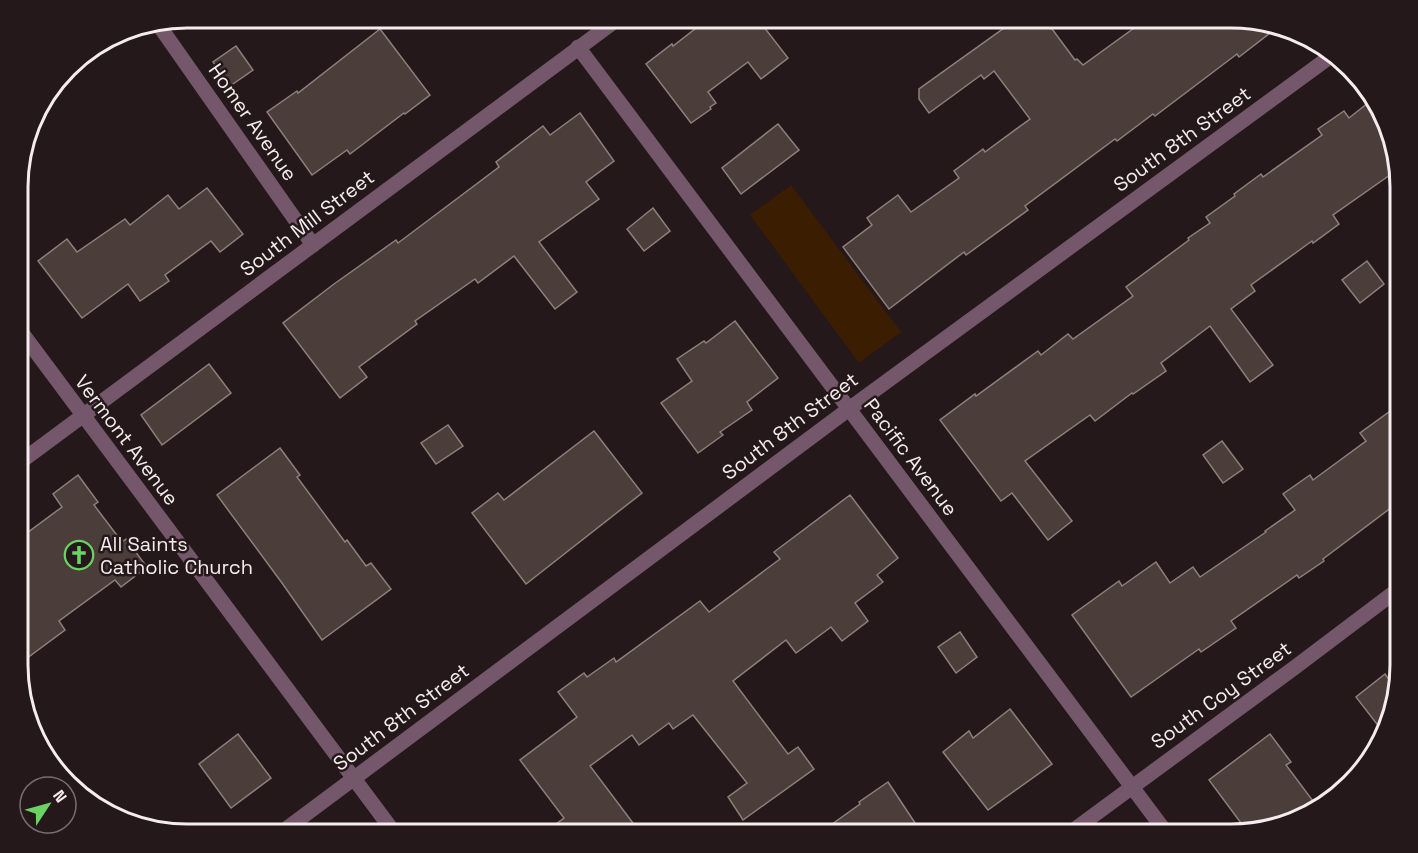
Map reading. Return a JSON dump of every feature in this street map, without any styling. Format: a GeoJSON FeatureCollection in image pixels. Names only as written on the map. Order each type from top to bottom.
{"type":"FeatureCollection","features":[{"type":"Feature","properties":{"kind":"street","name":"South Mill Street"},"geometry":{"type":"LineString","coordinates":[[29,456],[605,28]]}},
{"type":"Feature","properties":{"kind":"street","name":"Homer Avenue"},"geometry":{"type":"LineString","coordinates":[[163,31],[313,245]]}},
{"type":"Feature","properties":{"kind":"street","name":"Pacific Avenue"},"geometry":{"type":"LineString","coordinates":[[578,48],[1160,824]]}},
{"type":"Feature","properties":{"kind":"street","name":"South 8th Street"},"geometry":{"type":"LineString","coordinates":[[292,824],[849,409],[1325,60]]}},
{"type":"Feature","properties":{"kind":"street","name":"Vermont Avenue"},"geometry":{"type":"LineString","coordinates":[[29,342],[388,824]]}},
{"type":"Feature","properties":{"kind":"street","name":"South Coy Street"},"geometry":{"type":"LineString","coordinates":[[1082,824],[1389,596]]}},
{"type":"Feature","properties":{"kind":"shaded area"},"geometry":{"type":"Polygon","coordinates":[[[791,185],[901,332],[859,363],[750,215],[791,185]]]}},
{"type":"Feature","properties":{"kind":"building"},"geometry":{"type":"Polygon","coordinates":[[[696,28],[765,28],[788,58],[761,79],[748,62],[708,92],[716,103],[691,123],[646,64],[672,44],[673,46],[696,28]]]}},
{"type":"Feature","properties":{"kind":"building"},"geometry":{"type":"Polygon","coordinates":[[[1004,28],[1051,28],[1075,60],[1077,59],[1083,65],[1134,28],[1230,28],[1269,34],[1239,57],[1237,54],[1155,116],[1153,114],[1117,141],[1115,139],[1025,206],[1028,210],[966,255],[964,252],[889,309],[843,247],[872,225],[867,218],[898,195],[911,212],[959,178],[954,171],[983,149],[985,152],[1030,119],[994,71],[984,79],[981,75],[929,113],[919,99],[919,89],[1004,28]]]}},
{"type":"Feature","properties":{"kind":"building"},"geometry":{"type":"Polygon","coordinates":[[[380,29],[430,95],[350,154],[347,150],[312,175],[267,112],[297,91],[298,93],[380,29]]]}},
{"type":"Feature","properties":{"kind":"building"},"geometry":{"type":"Polygon","coordinates":[[[236,46],[253,70],[230,86],[213,62],[236,46]]]}},
{"type":"Feature","properties":{"kind":"building"},"geometry":{"type":"Polygon","coordinates":[[[1366,104],[1381,137],[1389,176],[1333,215],[1339,224],[1251,285],[1255,291],[1231,309],[1273,365],[1250,382],[1210,326],[1161,363],[1166,371],[1095,421],[1090,415],[1025,461],[1072,521],[1048,540],[1012,493],[1001,501],[940,420],[1038,351],[1041,355],[1068,334],[1073,339],[1133,296],[1126,287],[1210,223],[1206,217],[1261,174],[1263,177],[1322,135],[1318,129],[1344,111],[1349,118],[1366,104]]]}},
{"type":"Feature","properties":{"kind":"building"},"geometry":{"type":"Polygon","coordinates":[[[580,113],[614,161],[586,182],[599,199],[539,242],[577,292],[555,309],[514,256],[478,283],[475,279],[415,321],[417,324],[359,367],[367,377],[340,398],[283,323],[396,240],[398,243],[499,167],[496,162],[543,126],[550,135],[580,113]]]}},
{"type":"Feature","properties":{"kind":"building"},"geometry":{"type":"Polygon","coordinates":[[[778,124],[799,150],[741,194],[722,168],[778,124]]]}},
{"type":"Feature","properties":{"kind":"building"},"geometry":{"type":"Polygon","coordinates":[[[207,188],[243,234],[220,252],[211,241],[165,275],[169,281],[140,301],[128,284],[82,318],[38,261],[67,239],[77,252],[125,219],[130,225],[168,195],[179,209],[207,188]]]}},
{"type":"Feature","properties":{"kind":"building"},"geometry":{"type":"Polygon","coordinates":[[[653,208],[670,231],[644,251],[627,229],[653,208]]]}},
{"type":"Feature","properties":{"kind":"building"},"geometry":{"type":"Polygon","coordinates":[[[1367,261],[1384,284],[1360,303],[1342,280],[1367,261]]]}},
{"type":"Feature","properties":{"kind":"building"},"geometry":{"type":"Polygon","coordinates":[[[735,321],[778,378],[747,402],[752,410],[720,432],[723,435],[698,453],[661,403],[692,381],[677,359],[704,341],[706,343],[735,321]]]}},
{"type":"Feature","properties":{"kind":"building"},"geometry":{"type":"Polygon","coordinates":[[[209,364],[231,393],[162,445],[141,415],[209,364]]]}},
{"type":"Feature","properties":{"kind":"building"},"geometry":{"type":"Polygon","coordinates":[[[1389,412],[1389,509],[1323,559],[1324,561],[1299,578],[1297,575],[1231,621],[1236,628],[1201,652],[1199,649],[1131,697],[1072,615],[1119,581],[1122,586],[1156,562],[1170,583],[1193,567],[1200,577],[1295,510],[1283,494],[1310,475],[1313,480],[1366,441],[1360,433],[1389,412]]]}},
{"type":"Feature","properties":{"kind":"building"},"geometry":{"type":"Polygon","coordinates":[[[448,425],[463,446],[436,464],[421,443],[448,425]]]}},
{"type":"Feature","properties":{"kind":"building"},"geometry":{"type":"Polygon","coordinates":[[[594,431],[642,493],[526,584],[472,513],[498,493],[504,500],[594,431]]]}},
{"type":"Feature","properties":{"kind":"building"},"geometry":{"type":"Polygon","coordinates":[[[1222,441],[1243,469],[1223,483],[1203,455],[1222,441]]]}},
{"type":"Feature","properties":{"kind":"building"},"geometry":{"type":"Polygon","coordinates":[[[280,448],[300,475],[297,477],[345,542],[347,540],[366,566],[371,563],[391,589],[322,640],[217,495],[280,448]]]}},
{"type":"Feature","properties":{"kind":"building","name":"All Saints Catholic Church"},"geometry":{"type":"Polygon","coordinates":[[[78,475],[98,502],[94,505],[122,542],[126,539],[147,567],[121,587],[115,580],[59,621],[65,630],[29,657],[29,532],[62,507],[53,494],[78,475]]]}},
{"type":"Feature","properties":{"kind":"building"},"geometry":{"type":"Polygon","coordinates":[[[850,495],[898,558],[877,575],[883,582],[855,603],[868,621],[842,641],[831,627],[796,653],[786,640],[733,681],[788,754],[798,747],[814,769],[743,820],[728,797],[747,783],[693,715],[673,729],[669,723],[639,745],[632,735],[590,766],[634,824],[556,824],[564,818],[520,760],[577,717],[558,692],[584,673],[587,677],[614,658],[616,662],[700,601],[709,612],[780,559],[774,552],[850,495]]]}},
{"type":"Feature","properties":{"kind":"building"},"geometry":{"type":"Polygon","coordinates":[[[960,632],[977,657],[956,673],[938,647],[960,632]]]}},
{"type":"Feature","properties":{"kind":"building"},"geometry":{"type":"Polygon","coordinates":[[[1385,674],[1389,679],[1377,725],[1356,697],[1385,674]]]}},
{"type":"Feature","properties":{"kind":"building"},"geometry":{"type":"Polygon","coordinates":[[[1010,709],[1052,764],[988,810],[943,752],[969,731],[973,738],[1010,709]]]}},
{"type":"Feature","properties":{"kind":"building"},"geometry":{"type":"Polygon","coordinates":[[[238,734],[271,778],[231,808],[199,764],[238,734]]]}},
{"type":"Feature","properties":{"kind":"building"},"geometry":{"type":"Polygon","coordinates":[[[1270,734],[1291,762],[1286,765],[1313,801],[1281,816],[1241,824],[1209,780],[1270,734]]]}},
{"type":"Feature","properties":{"kind":"building"},"geometry":{"type":"Polygon","coordinates":[[[888,782],[916,824],[832,824],[860,804],[859,802],[888,782]]]}},
{"type":"Feature","properties":{"kind":"place","name":"All Saints Catholic Church"},"geometry":{"type":"Point","coordinates":[79,555]}}]}
